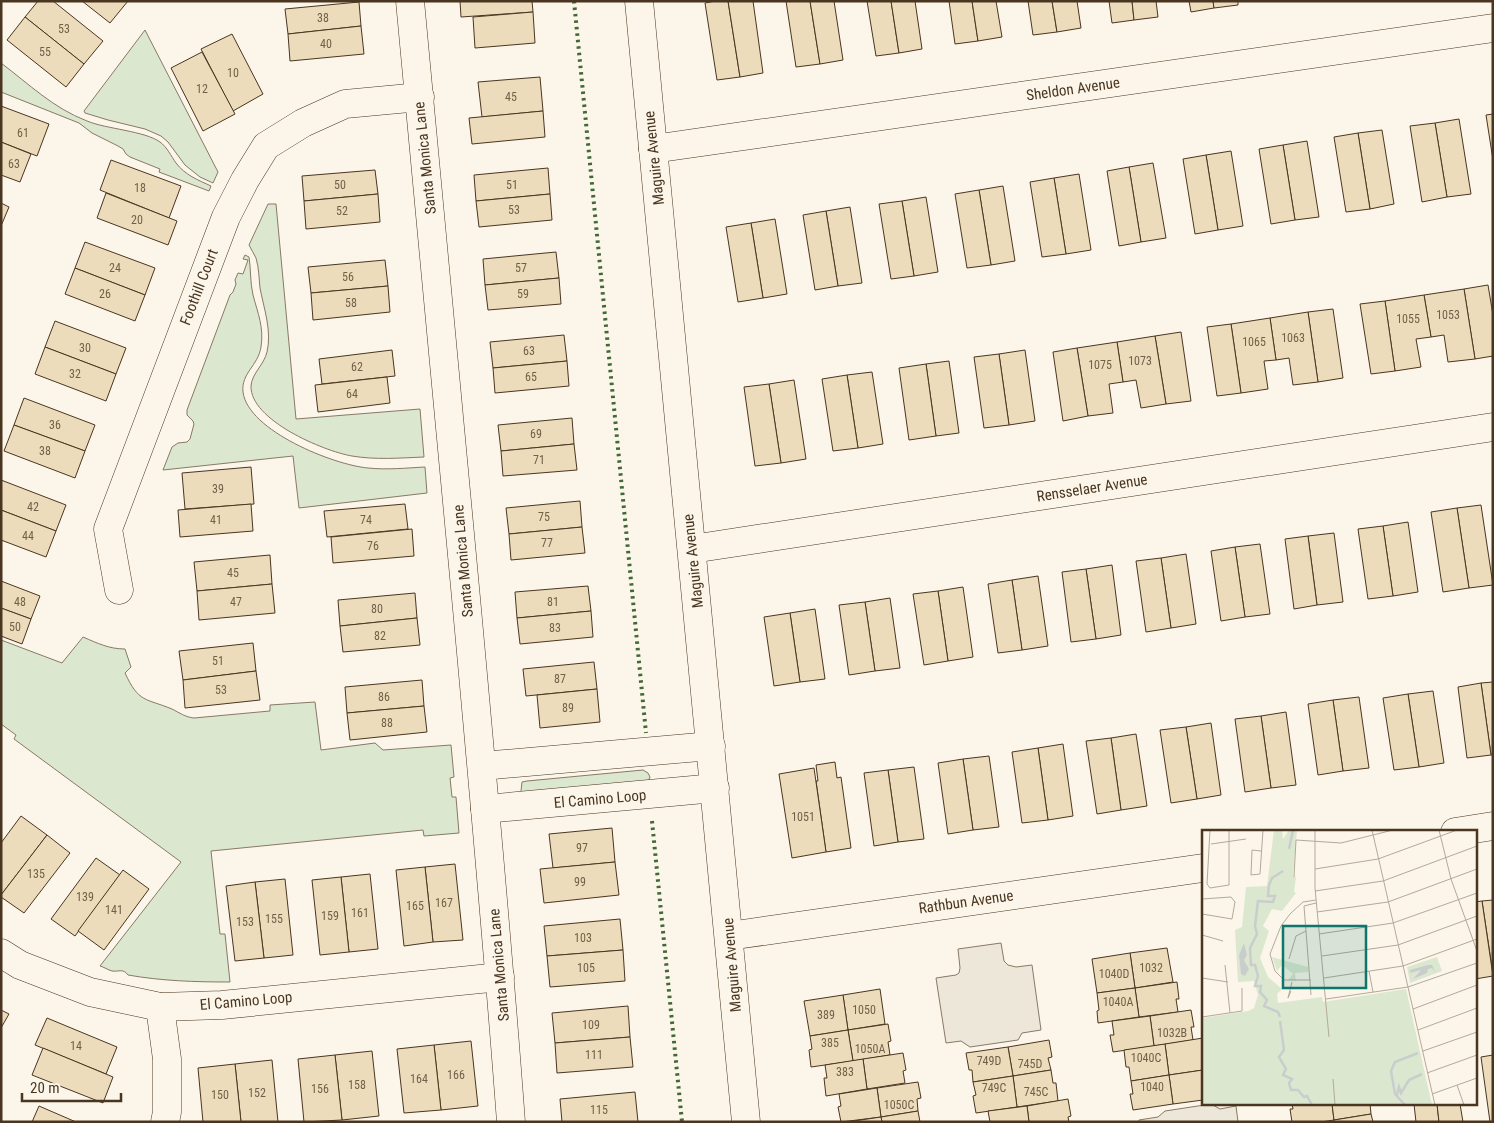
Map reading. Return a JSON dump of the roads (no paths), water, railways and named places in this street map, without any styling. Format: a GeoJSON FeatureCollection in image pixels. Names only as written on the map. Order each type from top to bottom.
{"type":"FeatureCollection","features":[{"type":"Feature","properties":{"kind":"street","name":"Santa Monica Lane"},"geometry":{"type":"LineString","coordinates":[[410,1],[482,766],[511,1122]]}},
{"type":"Feature","properties":{"kind":"street","name":"Maguire Avenue"},"geometry":{"type":"LineString","coordinates":[[639,1],[746,1122]]}},
{"type":"Feature","properties":{"kind":"street","name":"Sheldon Avenue"},"geometry":{"type":"LineString","coordinates":[[653,149],[1493,28]]}},
{"type":"Feature","properties":{"kind":"street","name":"Foothill Court"},"geometry":{"type":"LineString","coordinates":[[119,590],[108,529],[226,216],[245,180],[266,146],[303,122],[346,104],[420,97]]}},
{"type":"Feature","properties":{"kind":"street","name":"Rensselaer Avenue"},"geometry":{"type":"LineString","coordinates":[[692,549],[1493,427]]}},
{"type":"Feature","properties":{"kind":"street"},"geometry":{"type":"LineString","coordinates":[[482,766],[711,746]]}},
{"type":"Feature","properties":{"kind":"street","name":"El Camino Loop"},"geometry":{"type":"LineString","coordinates":[[485,809],[715,788]]}},
{"type":"Feature","properties":{"kind":"street"},"geometry":{"type":"LineString","coordinates":[[1468,830],[1493,826]]}},
{"type":"Feature","properties":{"kind":"street","name":"Rathbun Avenue"},"geometry":{"type":"LineString","coordinates":[[729,936],[1202,868]]}},
{"type":"Feature","properties":{"kind":"street","name":"El Camino Loop"},"geometry":{"type":"LineString","coordinates":[[1,953],[20,965],[90,992],[160,1007],[222,1005],[500,977]]}},
{"type":"Feature","properties":{"kind":"street"},"geometry":{"type":"LineString","coordinates":[[160,1007],[167,1059],[167,1112],[165,1122]]}}]}
